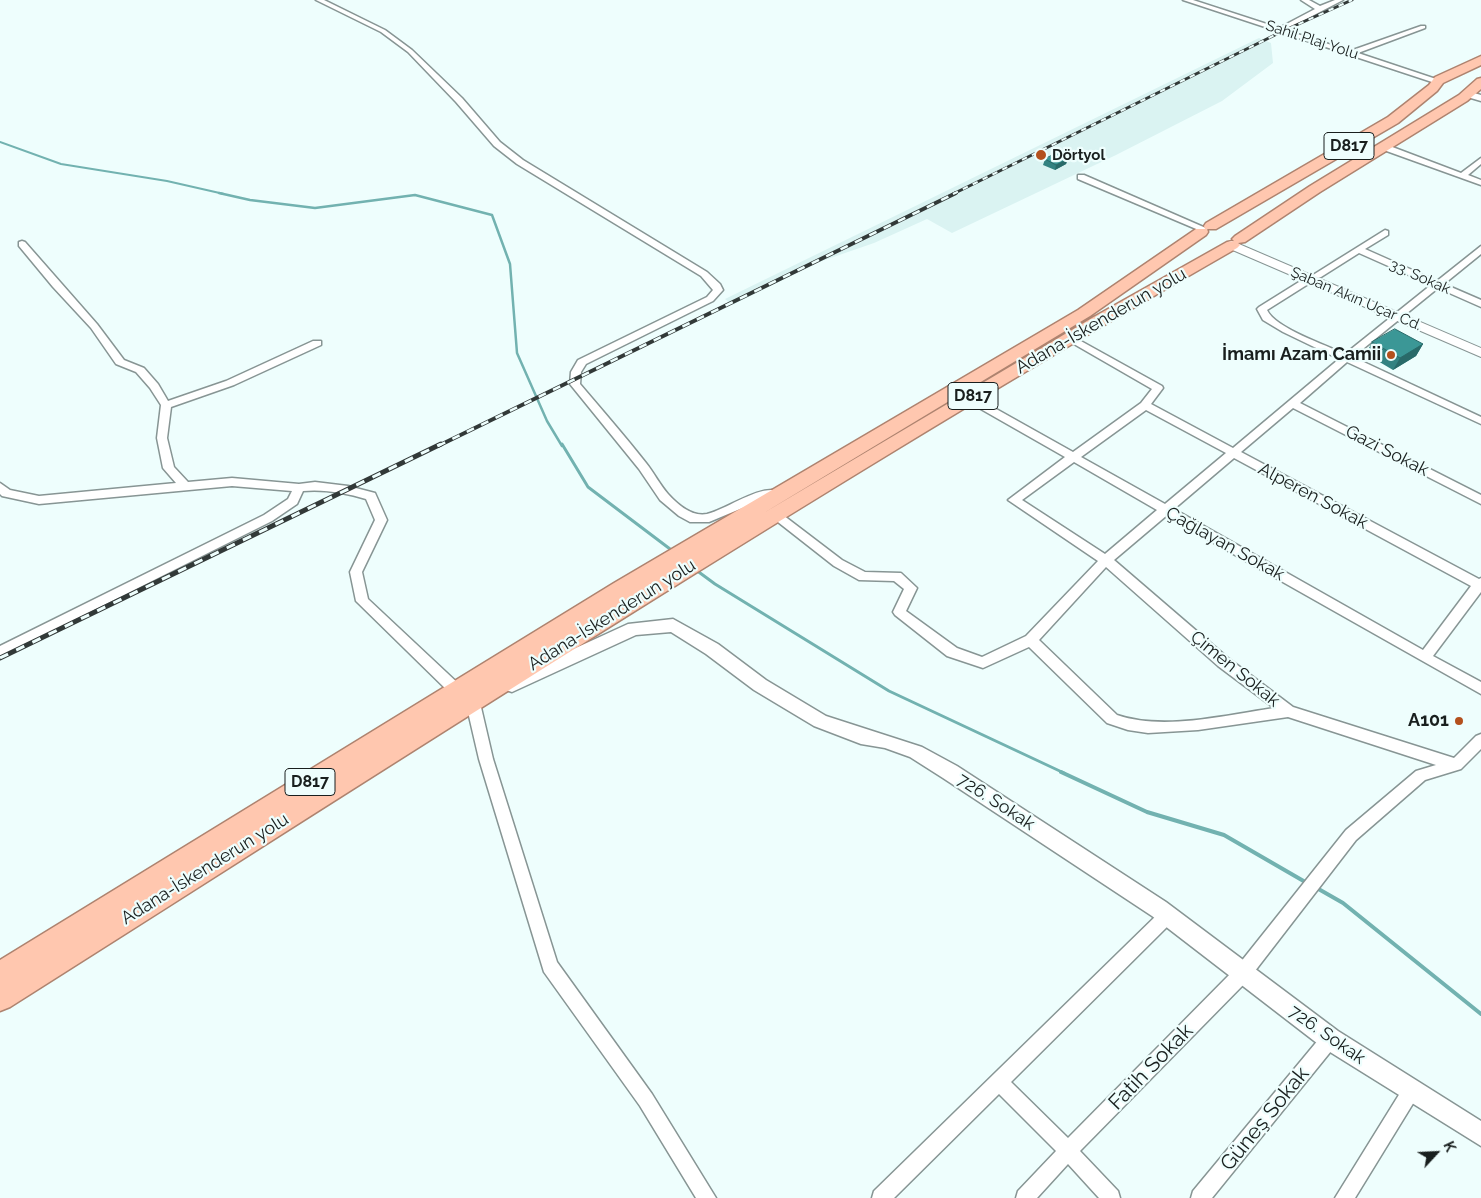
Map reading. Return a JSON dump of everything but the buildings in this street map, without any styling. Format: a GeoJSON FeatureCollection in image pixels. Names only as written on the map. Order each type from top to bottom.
{"type":"FeatureCollection","features":[{"type":"Feature","properties":{"kind":"highway","name":"D817"},"geometry":{"type":"LineString","coordinates":[[710,544],[782,492],[1084,313],[1158,264],[1205,229],[1393,120],[1481,60]]}},
{"type":"Feature","properties":{"kind":"highway"},"geometry":{"type":"LineString","coordinates":[[1443,86],[1476,91]]}},
{"type":"Feature","properties":{"kind":"highway","name":"Adana-İskenderun yolu"},"geometry":{"type":"LineString","coordinates":[[0,997],[465,697],[710,544],[775,515],[1070,338],[1236,242],[1315,189],[1476,91]]}},
{"type":"Feature","properties":{"kind":"highway"},"geometry":{"type":"LineString","coordinates":[[1205,229],[1230,229],[1239,235],[1236,242]]}},
{"type":"Feature","properties":{"kind":"highway","name":"D817"},"geometry":{"type":"LineString","coordinates":[[0,976],[465,697]]}},
{"type":"Feature","properties":{"kind":"main road","name":"Şaban Akın Uçar Cd."},"geometry":{"type":"LineString","coordinates":[[1236,242],[1400,314],[1481,353]]}},
{"type":"Feature","properties":{"kind":"main road"},"geometry":{"type":"LineString","coordinates":[[1400,314],[1481,345]]}},
{"type":"Feature","properties":{"kind":"street"},"geometry":{"type":"LineString","coordinates":[[319,0],[383,31],[410,51],[458,100],[496,144],[520,162],[704,274],[717,286],[718,290],[710,299],[609,346],[582,362],[576,372],[575,384],[643,466],[664,497],[683,513],[694,519],[709,518],[756,498],[782,492]]}},
{"type":"Feature","properties":{"kind":"street","name":"Sahil Plaj Yolu"},"geometry":{"type":"LineString","coordinates":[[1186,0],[1350,52],[1443,86]]}},
{"type":"Feature","properties":{"kind":"street"},"geometry":{"type":"LineString","coordinates":[[1304,0],[1320,9]]}},
{"type":"Feature","properties":{"kind":"street"},"geometry":{"type":"LineString","coordinates":[[1279,30],[1340,0]]}},
{"type":"Feature","properties":{"kind":"street"},"geometry":{"type":"LineString","coordinates":[[1350,52],[1385,42],[1422,27]]}},
{"type":"Feature","properties":{"kind":"street"},"geometry":{"type":"LineString","coordinates":[[1384,146],[1481,183]]}},
{"type":"Feature","properties":{"kind":"street"},"geometry":{"type":"LineString","coordinates":[[1462,176],[1481,160]]}},
{"type":"Feature","properties":{"kind":"street"},"geometry":{"type":"LineString","coordinates":[[1081,177],[1205,229]]}},
{"type":"Feature","properties":{"kind":"street"},"geometry":{"type":"LineString","coordinates":[[1385,233],[1262,309],[1266,318],[1286,330],[1481,421]]}},
{"type":"Feature","properties":{"kind":"street"},"geometry":{"type":"LineString","coordinates":[[22,244],[56,286],[94,326],[120,362],[140,370],[154,386],[166,405],[162,438],[169,468],[186,487]]}},
{"type":"Feature","properties":{"kind":"street","name":"33. Sokak"},"geometry":{"type":"LineString","coordinates":[[1360,250],[1481,304]]}},
{"type":"Feature","properties":{"kind":"street"},"geometry":{"type":"LineString","coordinates":[[775,515],[838,563],[863,577],[897,576],[911,588],[899,612],[952,652],[983,663],[1030,640],[1106,560],[1436,284],[1480,251]]}},
{"type":"Feature","properties":{"kind":"street"},"geometry":{"type":"LineString","coordinates":[[1070,338],[1158,388],[1145,405],[1072,457]]}},
{"type":"Feature","properties":{"kind":"street"},"geometry":{"type":"LineString","coordinates":[[166,405],[230,383],[317,343]]}},
{"type":"Feature","properties":{"kind":"street","name":"Çağlayan Sokak"},"geometry":{"type":"LineString","coordinates":[[969,398],[1481,689]]}},
{"type":"Feature","properties":{"kind":"street","name":"Gazi Sokak"},"geometry":{"type":"LineString","coordinates":[[1292,403],[1481,500]]}},
{"type":"Feature","properties":{"kind":"street","name":"Alperen Sokak"},"geometry":{"type":"LineString","coordinates":[[1145,405],[1480,584]]}},
{"type":"Feature","properties":{"kind":"street","name":"Çimen Sokak"},"geometry":{"type":"LineString","coordinates":[[1072,457],[1014,500],[1106,560],[1223,662],[1288,711],[1456,765]]}},
{"type":"Feature","properties":{"kind":"street"},"geometry":{"type":"LineString","coordinates":[[0,486],[6,493],[39,500],[232,482],[299,488],[315,486],[348,490],[371,496],[381,520],[356,572],[362,601],[465,697],[550,966],[646,1100],[707,1198]]}},
{"type":"Feature","properties":{"kind":"street"},"geometry":{"type":"LineString","coordinates":[[0,652],[268,518],[294,500],[299,488]]}},
{"type":"Feature","properties":{"kind":"street"},"geometry":{"type":"LineString","coordinates":[[1425,657],[1480,584]]}},
{"type":"Feature","properties":{"kind":"street","name":"726. Sokak"},"geometry":{"type":"LineString","coordinates":[[465,697],[634,629],[673,625],[712,649],[760,685],[820,721],[861,736],[886,741],[916,752],[1054,839],[1167,916],[1330,1039],[1481,1134]]}},
{"type":"Feature","properties":{"kind":"street"},"geometry":{"type":"LineString","coordinates":[[1030,640],[1112,720],[1121,724],[1172,728],[1288,711]]}},
{"type":"Feature","properties":{"kind":"street"},"geometry":{"type":"LineString","coordinates":[[1456,765],[1481,740]]}},
{"type":"Feature","properties":{"kind":"street","name":"Fatih Sokak"},"geometry":{"type":"LineString","coordinates":[[1025,1198],[1068,1151],[1242,974],[1351,835],[1422,775],[1456,765]]}},
{"type":"Feature","properties":{"kind":"street"},"geometry":{"type":"LineString","coordinates":[[881,1198],[1167,916]]}},
{"type":"Feature","properties":{"kind":"street","name":"Güneş Sokak"},"geometry":{"type":"LineString","coordinates":[[1200,1198],[1330,1039]]}},
{"type":"Feature","properties":{"kind":"street"},"geometry":{"type":"LineString","coordinates":[[999,1082],[1068,1151],[1111,1198]]}},
{"type":"Feature","properties":{"kind":"street"},"geometry":{"type":"LineString","coordinates":[[1344,1198],[1411,1091]]}},
{"type":"Feature","properties":{"kind":"shaded area"},"geometry":{"type":"Polygon","coordinates":[[[1259,38],[1271,43],[1273,63],[1222,101],[1116,155],[952,233],[927,219],[874,243],[819,262],[732,305],[725,299],[1259,38]]]}},
{"type":"Feature","properties":{"kind":"waterway"},"geometry":{"type":"LineString","coordinates":[[0,142],[61,164],[167,181],[224,194]]}},
{"type":"Feature","properties":{"kind":"waterway"},"geometry":{"type":"LineString","coordinates":[[219,193],[250,200],[315,208],[415,195],[492,215],[510,264],[517,353],[547,421],[562,446]]}},
{"type":"Feature","properties":{"kind":"waterway"},"geometry":{"type":"LineString","coordinates":[[562,444],[588,487],[674,552]]}},
{"type":"Feature","properties":{"kind":"waterway"},"geometry":{"type":"LineString","coordinates":[[696,570],[715,584],[889,691],[1064,773]]}},
{"type":"Feature","properties":{"kind":"waterway"},"geometry":{"type":"LineString","coordinates":[[1061,772],[1147,812],[1224,835],[1307,883]]}},
{"type":"Feature","properties":{"kind":"waterway"},"geometry":{"type":"LineString","coordinates":[[1315,887],[1343,903],[1481,1014]]}},
{"type":"Feature","properties":{"kind":"railway"},"geometry":{"type":"LineString","coordinates":[[953,194],[1283,31],[1352,0]]}},
{"type":"Feature","properties":{"kind":"railway"},"geometry":{"type":"LineString","coordinates":[[438,446],[956,193]]}},
{"type":"Feature","properties":{"kind":"railway"},"geometry":{"type":"LineString","coordinates":[[0,658],[441,444]]}},
{"type":"Feature","properties":{"kind":"place","name":"Dörtyol"},"geometry":{"type":"Point","coordinates":[1041,155]}},
{"type":"Feature","properties":{"kind":"place","name":"İmamı Azam Camii"},"geometry":{"type":"Point","coordinates":[1391,355]}},
{"type":"Feature","properties":{"kind":"place","name":"A101"},"geometry":{"type":"Point","coordinates":[1459,721]}}]}
